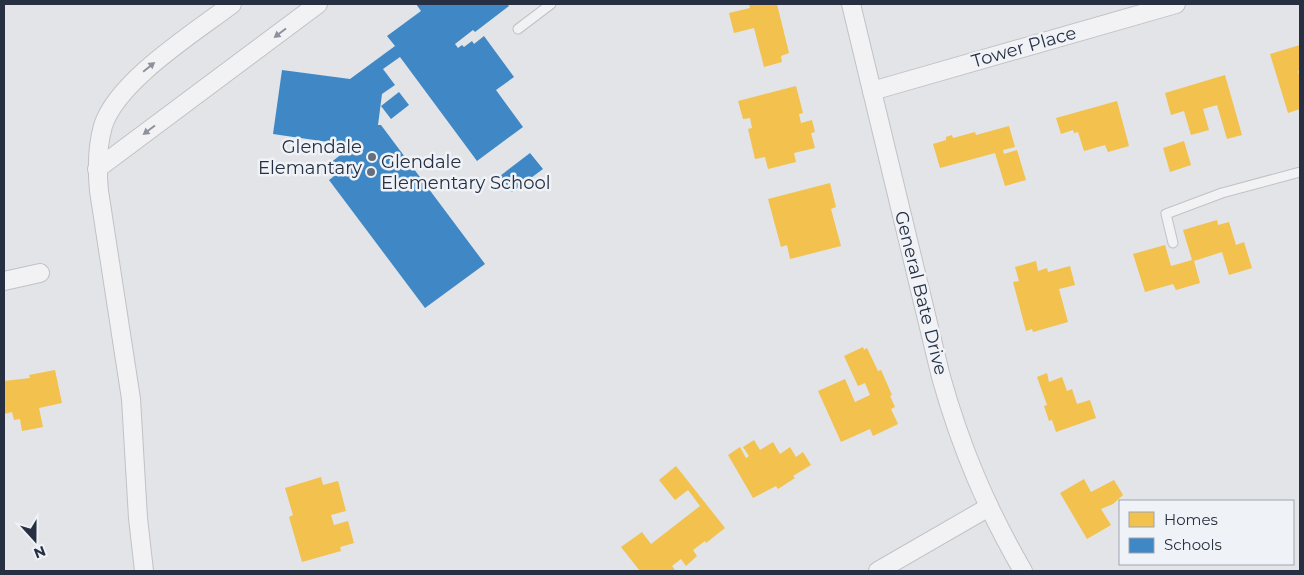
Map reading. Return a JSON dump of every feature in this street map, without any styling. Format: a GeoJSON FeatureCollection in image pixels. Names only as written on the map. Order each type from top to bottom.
{"type":"FeatureCollection","features":[{"type":"Feature","properties":{"kind":"street"},"geometry":{"type":"LineString","coordinates":[[144,571],[138,518],[131,399],[99,191],[97,169],[100,139],[109,113],[119,98],[143,72],[232,4]]}},
{"type":"Feature","properties":{"kind":"street"},"geometry":{"type":"LineString","coordinates":[[97,169],[318,4]]}},
{"type":"Feature","properties":{"kind":"street","name":"General Bate Drive"},"geometry":{"type":"LineString","coordinates":[[851,4],[946,394],[970,467],[1023,571]]}},
{"type":"Feature","properties":{"kind":"street","name":"Tower Place"},"geometry":{"type":"LineString","coordinates":[[872,91],[1176,4]]}},
{"type":"Feature","properties":{"kind":"street"},"geometry":{"type":"LineString","coordinates":[[4,281],[40,273]]}},
{"type":"Feature","properties":{"kind":"street"},"geometry":{"type":"LineString","coordinates":[[878,571],[989,507]]}},
{"type":"Feature","properties":{"kind":"lane"},"geometry":{"type":"LineString","coordinates":[[518,29],[551,4]]}},
{"type":"Feature","properties":{"kind":"lane"},"geometry":{"type":"LineString","coordinates":[[1173,243],[1166,214],[1222,193],[1300,172]]}},
{"type":"Feature","properties":{"kind":"building: Homes"},"geometry":{"type":"Polygon","coordinates":[[[749,4],[777,4],[789,53],[781,56],[782,62],[764,67],[754,28],[734,33],[729,13],[750,8],[749,4]]]}},
{"type":"Feature","properties":{"kind":"building: Homes"},"geometry":{"type":"Polygon","coordinates":[[[1300,45],[1300,70],[1298,71],[1300,79],[1300,109],[1288,113],[1270,54],[1300,45]]]}},
{"type":"Feature","properties":{"kind":"building: Homes"},"geometry":{"type":"Polygon","coordinates":[[[1225,75],[1242,135],[1227,139],[1217,105],[1203,109],[1209,130],[1191,135],[1184,111],[1171,115],[1165,93],[1225,75]]]}},
{"type":"Feature","properties":{"kind":"building: Homes"},"geometry":{"type":"Polygon","coordinates":[[[796,86],[803,113],[799,114],[801,123],[812,120],[815,132],[811,133],[815,148],[794,153],[796,162],[768,169],[765,157],[755,159],[748,129],[752,128],[750,118],[743,119],[738,101],[796,86]]]}},
{"type":"Feature","properties":{"kind":"building: Homes"},"geometry":{"type":"Polygon","coordinates":[[[1117,101],[1129,146],[1108,152],[1105,145],[1084,151],[1078,132],[1074,133],[1073,130],[1061,134],[1056,118],[1117,101]]]}},
{"type":"Feature","properties":{"kind":"building: Homes"},"geometry":{"type":"Polygon","coordinates":[[[1009,126],[1015,147],[1003,150],[1004,154],[1017,150],[1026,180],[1005,186],[995,153],[940,168],[933,144],[946,140],[946,137],[952,135],[953,138],[975,132],[976,135],[1009,126]]]}},
{"type":"Feature","properties":{"kind":"building: Homes"},"geometry":{"type":"Polygon","coordinates":[[[1184,141],[1191,165],[1170,172],[1163,148],[1184,141]]]}},
{"type":"Feature","properties":{"kind":"building: Homes"},"geometry":{"type":"Polygon","coordinates":[[[830,183],[836,207],[831,209],[841,246],[790,259],[787,245],[781,247],[768,199],[830,183]]]}},
{"type":"Feature","properties":{"kind":"building: Homes"},"geometry":{"type":"Polygon","coordinates":[[[1217,220],[1218,225],[1229,222],[1236,245],[1244,242],[1252,268],[1229,275],[1222,252],[1194,261],[1200,283],[1176,290],[1173,284],[1145,292],[1133,254],[1165,245],[1171,266],[1192,260],[1183,230],[1217,220]]]}},
{"type":"Feature","properties":{"kind":"building: Homes"},"geometry":{"type":"Polygon","coordinates":[[[1036,261],[1038,271],[1047,268],[1048,272],[1070,266],[1075,285],[1059,289],[1068,322],[1033,332],[1032,329],[1026,331],[1013,282],[1019,281],[1015,267],[1036,261]]]}},
{"type":"Feature","properties":{"kind":"building: Homes"},"geometry":{"type":"Polygon","coordinates":[[[863,347],[864,350],[867,348],[878,371],[881,370],[892,395],[890,396],[895,407],[891,409],[898,424],[873,436],[870,429],[841,442],[818,391],[845,379],[855,402],[870,395],[865,383],[858,386],[844,356],[863,347]]]}},
{"type":"Feature","properties":{"kind":"building: Homes"},"geometry":{"type":"Polygon","coordinates":[[[55,370],[62,403],[39,408],[43,427],[22,431],[20,419],[14,420],[12,412],[4,414],[4,381],[30,378],[29,375],[55,370]]]}},
{"type":"Feature","properties":{"kind":"building: Homes"},"geometry":{"type":"Polygon","coordinates":[[[1047,373],[1049,382],[1062,377],[1067,391],[1072,389],[1077,404],[1090,400],[1096,418],[1056,432],[1052,420],[1049,421],[1044,406],[1047,405],[1037,377],[1047,373]]]}},
{"type":"Feature","properties":{"kind":"building: Homes"},"geometry":{"type":"Polygon","coordinates":[[[754,440],[760,450],[773,442],[780,454],[790,447],[796,457],[803,452],[811,465],[793,476],[795,478],[778,489],[776,486],[753,498],[728,455],[740,447],[746,458],[749,456],[743,447],[754,440]]]}},
{"type":"Feature","properties":{"kind":"building: Homes"},"geometry":{"type":"Polygon","coordinates":[[[676,466],[725,528],[706,543],[705,541],[693,550],[697,556],[686,566],[681,559],[672,566],[675,570],[673,571],[640,571],[621,547],[642,532],[651,544],[700,506],[688,490],[675,500],[659,480],[676,466]]]}},
{"type":"Feature","properties":{"kind":"building: Homes"},"geometry":{"type":"Polygon","coordinates":[[[321,477],[323,485],[338,481],[346,511],[331,515],[334,525],[348,521],[354,543],[340,547],[341,551],[302,562],[289,517],[293,515],[285,488],[321,477]]]}},
{"type":"Feature","properties":{"kind":"building: Homes"},"geometry":{"type":"Polygon","coordinates":[[[1084,479],[1091,492],[1114,480],[1123,495],[1113,504],[1101,509],[1111,525],[1087,539],[1060,493],[1084,479]]]}},
{"type":"Feature","properties":{"kind":"building: Schools","name":"Glendale Elemantary"},"geometry":{"type":"Polygon","coordinates":[[[416,4],[507,4],[509,6],[475,32],[473,30],[455,44],[458,48],[462,45],[464,47],[472,41],[474,44],[484,36],[514,77],[496,90],[523,127],[477,161],[400,57],[383,69],[395,85],[382,94],[378,125],[381,125],[485,264],[425,308],[329,180],[333,177],[325,167],[343,153],[335,143],[273,134],[282,70],[350,79],[395,46],[387,36],[421,11],[416,4]]]}},
{"type":"Feature","properties":{"kind":"building: Schools"},"geometry":{"type":"Polygon","coordinates":[[[399,92],[409,105],[391,119],[381,106],[399,92]]]}},
{"type":"Feature","properties":{"kind":"building: Schools"},"geometry":{"type":"Polygon","coordinates":[[[530,153],[543,169],[512,192],[500,176],[530,153]]]}},
{"type":"Feature","properties":{"kind":"place","name":"Glendale Elemantary"},"geometry":{"type":"Point","coordinates":[372,157]}},
{"type":"Feature","properties":{"kind":"place","name":"Glendale Elementary School"},"geometry":{"type":"Point","coordinates":[371,172]}}]}
